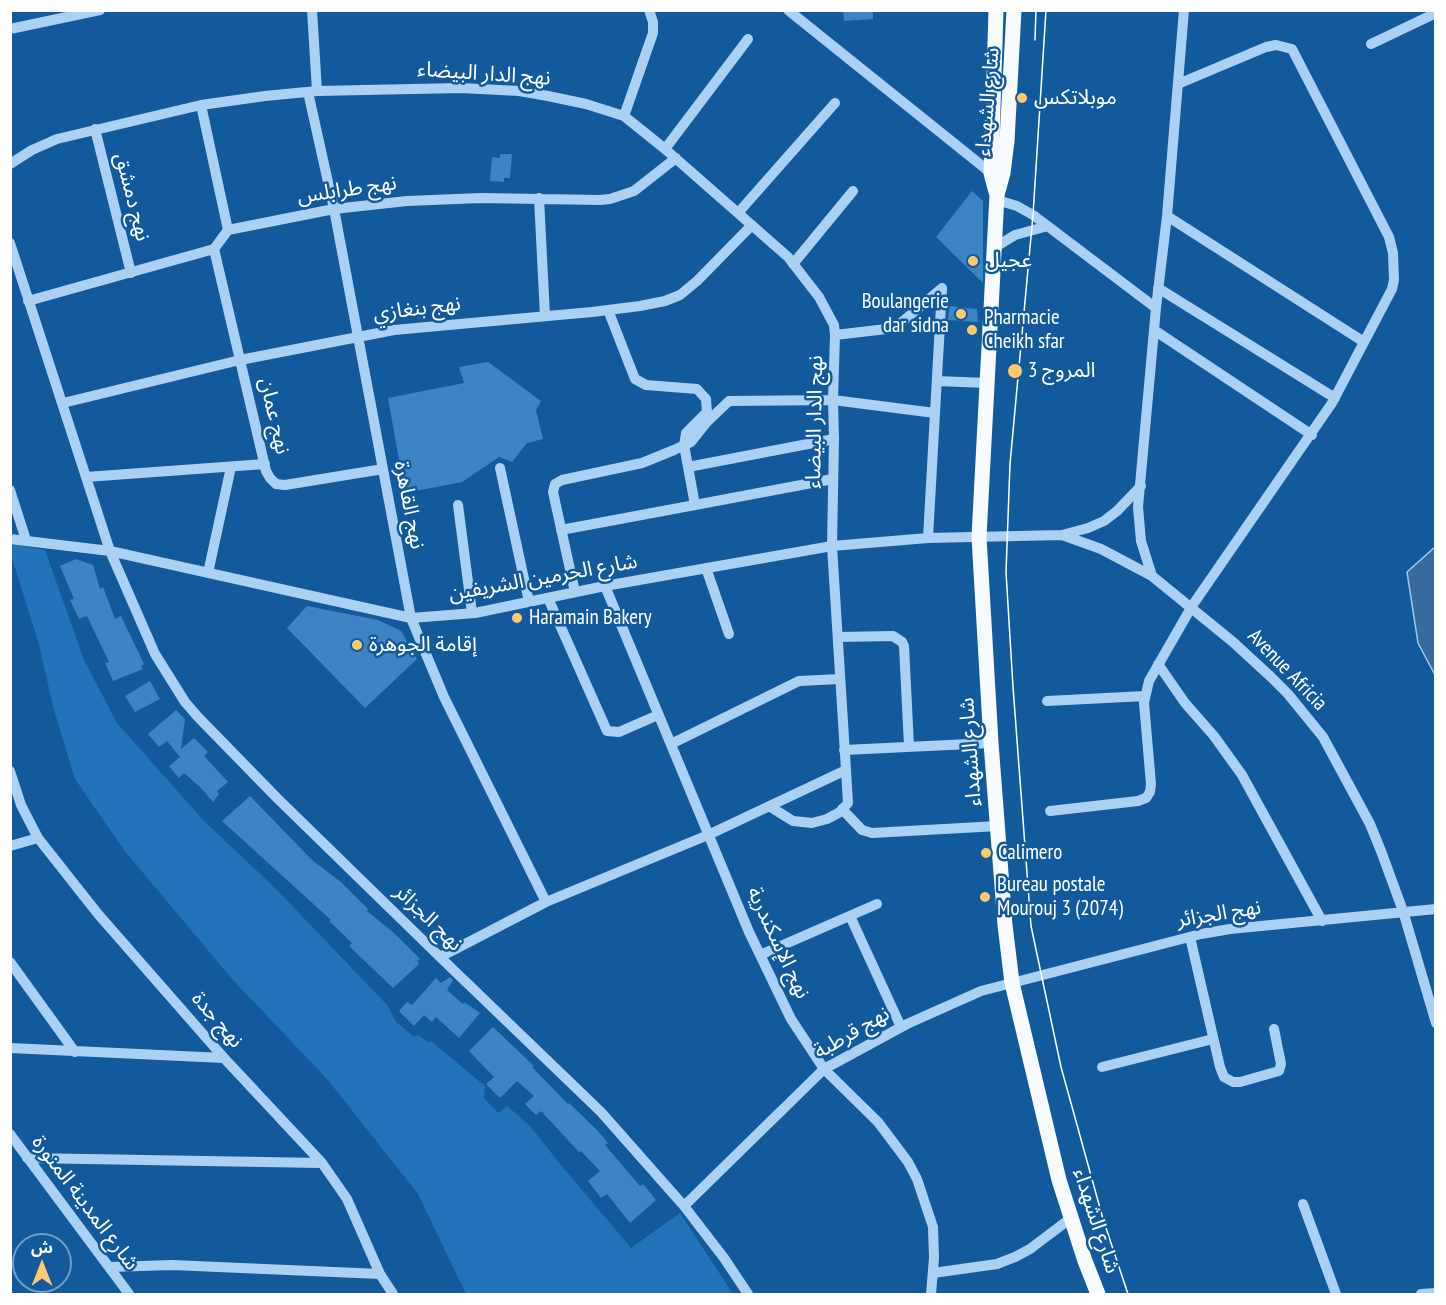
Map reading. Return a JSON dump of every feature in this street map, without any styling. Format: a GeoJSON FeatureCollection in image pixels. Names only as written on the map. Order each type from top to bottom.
{"type":"FeatureCollection","features":[{"type":"Feature","properties":{"kind":"main road","name":"شارع الشهداء"},"geometry":{"type":"LineString","coordinates":[[996,10],[997,198],[979,537],[991,743],[1005,925],[1012,983],[1056,1168],[1098,1294]]}},
{"type":"Feature","properties":{"kind":"main road","name":"شارع الشهداء"},"geometry":{"type":"LineString","coordinates":[[997,173],[1013,55],[1014,10]]}},
{"type":"Feature","properties":{"kind":"street"},"geometry":{"type":"LineString","coordinates":[[10,29],[100,10]]}},
{"type":"Feature","properties":{"kind":"street","name":"نهج القاهرة"},"geometry":{"type":"LineString","coordinates":[[312,10],[313,91],[411,618],[444,697],[546,902]]}},
{"type":"Feature","properties":{"kind":"street"},"geometry":{"type":"LineString","coordinates":[[624,116],[653,33],[653,22],[649,10]]}},
{"type":"Feature","properties":{"kind":"street"},"geometry":{"type":"LineString","coordinates":[[788,10],[997,173]]}},
{"type":"Feature","properties":{"kind":"street"},"geometry":{"type":"LineString","coordinates":[[1152,576],[1141,541],[1138,507],[1156,308],[1167,216],[1184,10]]}},
{"type":"Feature","properties":{"kind":"street"},"geometry":{"type":"LineString","coordinates":[[1371,44],[1436,12]]}},
{"type":"Feature","properties":{"kind":"street"},"geometry":{"type":"LineString","coordinates":[[665,149],[748,39]]}},
{"type":"Feature","properties":{"kind":"street"},"geometry":{"type":"LineString","coordinates":[[1050,811],[1138,801],[1146,798],[1150,792],[1144,703],[1149,681],[1192,606],[1335,398],[1392,289],[1395,269],[1389,237],[1292,49],[1276,45],[1266,47],[1178,84]]}},
{"type":"Feature","properties":{"kind":"street","name":"نهج الدار البيضاء"},"geometry":{"type":"LineString","coordinates":[[10,164],[32,150],[57,139],[95,129],[201,105],[313,91],[461,88],[519,92],[586,104],[624,116],[676,158],[793,264],[819,297],[834,325],[832,546],[848,803],[842,809]]}},
{"type":"Feature","properties":{"kind":"street"},"geometry":{"type":"LineString","coordinates":[[738,213],[835,103]]}},
{"type":"Feature","properties":{"kind":"street"},"geometry":{"type":"LineString","coordinates":[[28,301],[214,249],[228,230],[201,105]]}},
{"type":"Feature","properties":{"kind":"street","name":"نهج دمشق"},"geometry":{"type":"LineString","coordinates":[[95,129],[131,273]]}},
{"type":"Feature","properties":{"kind":"street","name":"نهج طرابلس"},"geometry":{"type":"LineString","coordinates":[[228,230],[334,209],[407,201],[539,198],[600,200],[623,196],[634,191],[676,158]]}},
{"type":"Feature","properties":{"kind":"street"},"geometry":{"type":"LineString","coordinates":[[793,264],[853,191]]}},
{"type":"Feature","properties":{"kind":"street"},"geometry":{"type":"LineString","coordinates":[[539,198],[545,316]]}},
{"type":"Feature","properties":{"kind":"street"},"geometry":{"type":"LineString","coordinates":[[997,198],[1026,210],[1156,308]]}},
{"type":"Feature","properties":{"kind":"street"},"geometry":{"type":"LineString","coordinates":[[1167,216],[1364,342]]}},
{"type":"Feature","properties":{"kind":"street","name":"نهج بنغازي"},"geometry":{"type":"LineString","coordinates":[[63,403],[240,360],[411,327],[640,306],[680,295],[697,281],[752,225]]}},
{"type":"Feature","properties":{"kind":"street"},"geometry":{"type":"LineString","coordinates":[[994,248],[1015,235],[1048,226]]}},
{"type":"Feature","properties":{"kind":"street","name":"نهج الجزائر"},"geometry":{"type":"LineString","coordinates":[[10,243],[110,551],[155,654],[191,710],[277,798],[602,1112],[684,1206],[748,1294]]}},
{"type":"Feature","properties":{"kind":"street","name":"نهج عمان"},"geometry":{"type":"LineString","coordinates":[[214,249],[270,478],[276,484],[285,485],[383,469]]}},
{"type":"Feature","properties":{"kind":"street"},"geometry":{"type":"LineString","coordinates":[[835,335],[895,328],[942,288],[928,538]]}},
{"type":"Feature","properties":{"kind":"street"},"geometry":{"type":"LineString","coordinates":[[1158,288],[1335,398]]}},
{"type":"Feature","properties":{"kind":"street"},"geometry":{"type":"LineString","coordinates":[[608,310],[635,379],[646,385],[697,389],[706,399],[707,412],[686,433],[684,446],[695,505]]}},
{"type":"Feature","properties":{"kind":"street"},"geometry":{"type":"LineString","coordinates":[[1154,330],[1311,435]]}},
{"type":"Feature","properties":{"kind":"street"},"geometry":{"type":"LineString","coordinates":[[937,381],[987,383]]}},
{"type":"Feature","properties":{"kind":"street"},"geometry":{"type":"LineString","coordinates":[[575,592],[553,492],[555,484],[562,480],[642,463],[684,446],[691,442],[707,422],[729,401],[832,400],[935,413]]}},
{"type":"Feature","properties":{"kind":"street"},"geometry":{"type":"LineString","coordinates":[[688,467],[834,439]]}},
{"type":"Feature","properties":{"kind":"street"},"geometry":{"type":"LineString","coordinates":[[86,477],[265,464]]}},
{"type":"Feature","properties":{"kind":"street"},"geometry":{"type":"LineString","coordinates":[[208,573],[231,467]]}},
{"type":"Feature","properties":{"kind":"street"},"geometry":{"type":"LineString","coordinates":[[500,468],[529,602]]}},
{"type":"Feature","properties":{"kind":"street"},"geometry":{"type":"LineString","coordinates":[[561,530],[833,479]]}},
{"type":"Feature","properties":{"kind":"street"},"geometry":{"type":"LineString","coordinates":[[1062,536],[1104,521],[1118,511],[1141,486]]}},
{"type":"Feature","properties":{"kind":"street"},"geometry":{"type":"LineString","coordinates":[[10,490],[26,540]]}},
{"type":"Feature","properties":{"kind":"street"},"geometry":{"type":"LineString","coordinates":[[458,505],[472,613]]}},
{"type":"Feature","properties":{"kind":"street","name":"Avenue Africia"},"geometry":{"type":"LineString","coordinates":[[979,537],[1062,536],[1101,549],[1152,576],[1192,606],[1288,694],[1323,737],[1370,825],[1430,984],[1436,1023]]}},
{"type":"Feature","properties":{"kind":"street","name":"شارع الحرمين الشريفين"},"geometry":{"type":"LineString","coordinates":[[10,539],[110,551],[411,618],[472,613],[605,586],[832,546],[928,538],[979,537]]}},
{"type":"Feature","properties":{"kind":"street"},"geometry":{"type":"LineString","coordinates":[[706,568],[729,634]]}},
{"type":"Feature","properties":{"kind":"street","name":"نهج الإسكندرية"},"geometry":{"type":"LineString","coordinates":[[605,586],[708,835],[760,955],[791,1019],[824,1069],[878,1122],[908,1162],[917,1179],[933,1227],[931,1294]]}},
{"type":"Feature","properties":{"kind":"street"},"geometry":{"type":"LineString","coordinates":[[548,598],[607,731],[619,732],[658,715]]}},
{"type":"Feature","properties":{"kind":"street"},"geometry":{"type":"LineString","coordinates":[[837,637],[893,636],[902,642],[909,746]]}},
{"type":"Feature","properties":{"kind":"street"},"geometry":{"type":"LineString","coordinates":[[1158,664],[1185,703],[1214,736],[1242,774],[1322,921]]}},
{"type":"Feature","properties":{"kind":"street"},"geometry":{"type":"LineString","coordinates":[[671,744],[798,681],[840,679]]}},
{"type":"Feature","properties":{"kind":"street"},"geometry":{"type":"LineString","coordinates":[[1047,701],[1145,696]]}},
{"type":"Feature","properties":{"kind":"street"},"geometry":{"type":"LineString","coordinates":[[844,750],[991,743]]}},
{"type":"Feature","properties":{"kind":"street"},"geometry":{"type":"LineString","coordinates":[[440,957],[546,902],[708,835],[846,770]]}},
{"type":"Feature","properties":{"kind":"street","name":"نهج جدة"},"geometry":{"type":"LineString","coordinates":[[10,771],[21,805],[38,838],[98,914],[224,1058],[322,1163],[347,1199],[380,1274],[393,1294]]}},
{"type":"Feature","properties":{"kind":"street"},"geometry":{"type":"LineString","coordinates":[[769,806],[793,821],[801,823],[827,819],[842,809],[866,832],[998,826]]}},
{"type":"Feature","properties":{"kind":"street"},"geometry":{"type":"LineString","coordinates":[[10,846],[38,838]]}},
{"type":"Feature","properties":{"kind":"street"},"geometry":{"type":"LineString","coordinates":[[760,955],[877,904]]}},
{"type":"Feature","properties":{"kind":"street","name":"نهج الجزائر"},"geometry":{"type":"LineString","coordinates":[[1012,983],[1190,937],[1230,929],[1436,909]]}},
{"type":"Feature","properties":{"kind":"street"},"geometry":{"type":"LineString","coordinates":[[850,916],[900,1027]]}},
{"type":"Feature","properties":{"kind":"street"},"geometry":{"type":"LineString","coordinates":[[1190,937],[1213,1040],[1224,1077],[1233,1082],[1240,1082],[1279,1071],[1281,1064],[1274,1029]]}},
{"type":"Feature","properties":{"kind":"street"},"geometry":{"type":"LineString","coordinates":[[10,962],[75,1052]]}},
{"type":"Feature","properties":{"kind":"street","name":"نهج قرطبة"},"geometry":{"type":"LineString","coordinates":[[684,1206],[824,1069],[900,1027],[981,991],[1012,983]]}},
{"type":"Feature","properties":{"kind":"street"},"geometry":{"type":"LineString","coordinates":[[1102,1067],[1213,1040]]}},
{"type":"Feature","properties":{"kind":"street"},"geometry":{"type":"LineString","coordinates":[[10,1048],[224,1058]]}},
{"type":"Feature","properties":{"kind":"street","name":"شارع المدينة المنورة"},"geometry":{"type":"LineString","coordinates":[[10,1134],[129,1294]]}},
{"type":"Feature","properties":{"kind":"street"},"geometry":{"type":"LineString","coordinates":[[27,1158],[322,1163]]}},
{"type":"Feature","properties":{"kind":"street"},"geometry":{"type":"LineString","coordinates":[[1303,1204],[1336,1294]]}},
{"type":"Feature","properties":{"kind":"street"},"geometry":{"type":"LineString","coordinates":[[933,1273],[997,1264],[1015,1257],[1030,1249],[1071,1218]]}},
{"type":"Feature","properties":{"kind":"street"},"geometry":{"type":"LineString","coordinates":[[109,1267],[183,1266],[380,1274]]}},
{"type":"Feature","properties":{"kind":"street"},"geometry":{"type":"LineString","coordinates":[[1421,1294],[1436,1293]]}},
{"type":"Feature","properties":{"kind":"shaded area"},"geometry":{"type":"Polygon","coordinates":[[[11,544],[45,550],[84,660],[117,723],[204,821],[276,889],[388,1006],[395,1021],[414,1037],[418,1035],[428,1042],[431,1041],[485,1086],[484,1098],[498,1113],[507,1106],[529,1125],[631,1248],[680,1213],[733,1294],[466,1294],[418,1194],[328,1080],[232,979],[124,850],[75,779],[54,710],[38,641],[11,555],[11,544]]]}},
{"type":"Feature","properties":{"kind":"shaded area"},"geometry":{"type":"Polygon","coordinates":[[[1435,547],[1435,675],[1418,643],[1407,572],[1435,547]]]}},
{"type":"Feature","properties":{"kind":"building"},"geometry":{"type":"Polygon","coordinates":[[[843,10],[873,10],[873,19],[844,21],[843,10]]]}},
{"type":"Feature","properties":{"kind":"building"},"geometry":{"type":"Polygon","coordinates":[[[500,154],[512,154],[510,178],[504,178],[504,182],[490,181],[492,157],[500,158],[500,154]]]}},
{"type":"Feature","properties":{"kind":"building","name":"عجيل"},"geometry":{"type":"Polygon","coordinates":[[[972,191],[983,201],[983,283],[936,237],[972,191]]]}},
{"type":"Feature","properties":{"kind":"building","name":"Boulangerie dar sidna"},"geometry":{"type":"Polygon","coordinates":[[[949,306],[977,309],[978,322],[948,320],[949,306]]]}},
{"type":"Feature","properties":{"kind":"building"},"geometry":{"type":"Polygon","coordinates":[[[488,362],[541,401],[536,410],[543,439],[527,443],[512,462],[499,457],[462,482],[405,493],[388,398],[464,383],[459,367],[488,362]]]}},
{"type":"Feature","properties":{"kind":"building"},"geometry":{"type":"Polygon","coordinates":[[[76,559],[93,565],[100,589],[103,587],[115,619],[121,616],[144,664],[141,666],[143,669],[113,681],[105,663],[109,662],[87,616],[79,619],[70,600],[74,599],[60,566],[76,559]]]}},
{"type":"Feature","properties":{"kind":"building","name":"إقامة الجوهرة"},"geometry":{"type":"Polygon","coordinates":[[[307,606],[378,620],[401,631],[417,659],[365,708],[287,628],[307,606]]]}},
{"type":"Feature","properties":{"kind":"building"},"geometry":{"type":"Polygon","coordinates":[[[150,681],[160,699],[135,712],[125,696],[150,681]]]}},
{"type":"Feature","properties":{"kind":"building"},"geometry":{"type":"Polygon","coordinates":[[[176,710],[185,719],[181,749],[194,738],[208,752],[204,756],[228,782],[217,791],[219,794],[213,802],[184,773],[179,778],[169,766],[180,757],[167,741],[159,747],[148,734],[176,710]]]}},
{"type":"Feature","properties":{"kind":"building"},"geometry":{"type":"Polygon","coordinates":[[[250,796],[312,860],[341,882],[368,909],[367,911],[394,933],[420,959],[417,961],[419,964],[393,988],[349,946],[352,943],[329,921],[331,920],[222,821],[250,796]]]}},
{"type":"Feature","properties":{"kind":"building"},"geometry":{"type":"Polygon","coordinates":[[[450,977],[453,980],[447,990],[463,1004],[464,1002],[480,1013],[459,1038],[436,1017],[432,1022],[424,1015],[414,1026],[399,1011],[407,1002],[412,1005],[436,978],[441,983],[450,977]]]}},
{"type":"Feature","properties":{"kind":"building"},"geometry":{"type":"Polygon","coordinates":[[[493,1027],[534,1066],[532,1067],[568,1104],[598,1131],[608,1143],[605,1145],[640,1186],[643,1184],[656,1200],[630,1223],[607,1194],[601,1198],[588,1181],[600,1171],[541,1111],[536,1115],[525,1104],[534,1096],[517,1081],[500,1098],[486,1084],[494,1077],[469,1051],[493,1027]]]}},
{"type":"Feature","properties":{"kind":"tram line"},"geometry":{"type":"LineString","coordinates":[[1035,40],[1036,10]]}},
{"type":"Feature","properties":{"kind":"tram line"},"geometry":{"type":"LineString","coordinates":[[1046,10],[1033,215],[1010,464],[1006,572],[1013,687],[1031,926],[1061,1067],[1103,1219],[1128,1294]]}},
{"type":"Feature","properties":{"kind":"place","name":"موبلاتكس"},"geometry":{"type":"Point","coordinates":[1022,98]}},
{"type":"Feature","properties":{"kind":"place","name":"عجيل"},"geometry":{"type":"Point","coordinates":[973,261]}},
{"type":"Feature","properties":{"kind":"place","name":"Boulangerie dar sidna"},"geometry":{"type":"Point","coordinates":[961,314]}},
{"type":"Feature","properties":{"kind":"place","name":"Pharmacie Cheikh sfar"},"geometry":{"type":"Point","coordinates":[972,330]}},
{"type":"Feature","properties":{"kind":"place","name":"المروج 3"},"geometry":{"type":"Point","coordinates":[1015,371]}},
{"type":"Feature","properties":{"kind":"place","name":"Haramain Bakery"},"geometry":{"type":"Point","coordinates":[517,618]}},
{"type":"Feature","properties":{"kind":"place","name":"إقامة الجوهرة"},"geometry":{"type":"Point","coordinates":[357,645]}},
{"type":"Feature","properties":{"kind":"place","name":"Calimero"},"geometry":{"type":"Point","coordinates":[986,853]}},
{"type":"Feature","properties":{"kind":"place","name":"Bureau postale Mourouj 3 (2074)"},"geometry":{"type":"Point","coordinates":[985,897]}}]}
